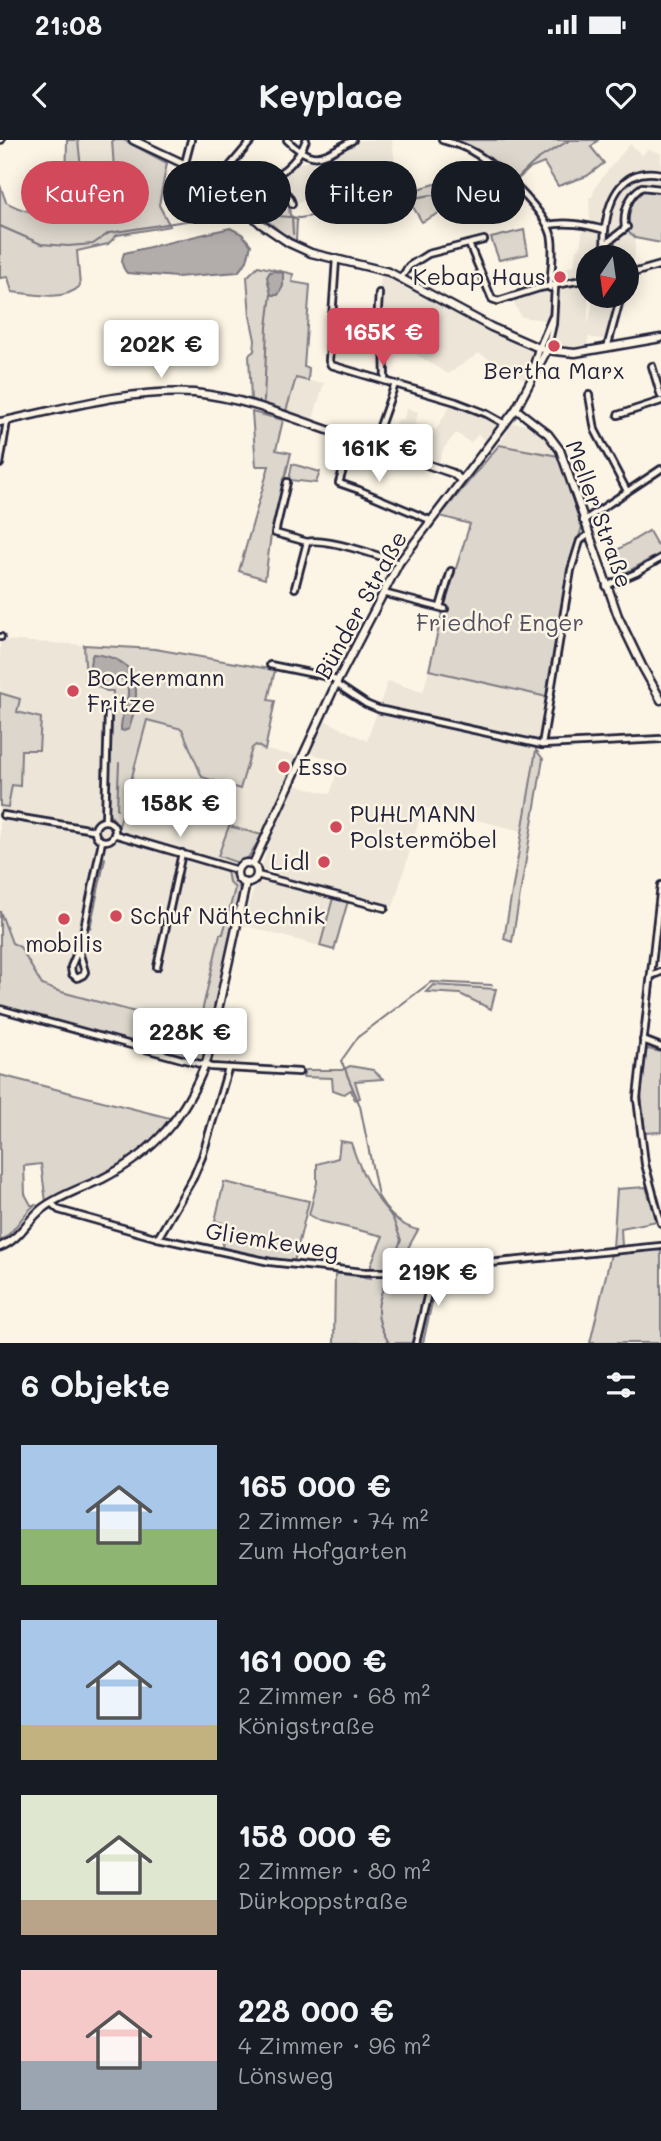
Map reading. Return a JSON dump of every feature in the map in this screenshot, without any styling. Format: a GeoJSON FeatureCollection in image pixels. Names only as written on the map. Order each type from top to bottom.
{"type":"FeatureCollection","features":[{"type":"Feature","properties":{"kind":"street"},"geometry":{"type":"LineString","coordinates":[[133,140],[180,161]]}},
{"type":"Feature","properties":{"kind":"street"},"geometry":{"type":"LineString","coordinates":[[186,161],[191,140]]}},
{"type":"Feature","properties":{"kind":"street"},"geometry":{"type":"LineString","coordinates":[[234,161],[252,140]]}},
{"type":"Feature","properties":{"kind":"street"},"geometry":{"type":"LineString","coordinates":[[287,140],[299,152],[310,157],[325,155],[353,140]]}},
{"type":"Feature","properties":{"kind":"street"},"geometry":{"type":"LineString","coordinates":[[291,162],[306,140]]}},
{"type":"Feature","properties":{"kind":"street"},"geometry":{"type":"LineString","coordinates":[[442,140],[471,150],[509,180],[548,225],[559,223],[605,230]]}},
{"type":"Feature","properties":{"kind":"street"},"geometry":{"type":"LineString","coordinates":[[605,245],[605,230],[612,203],[623,183],[641,172],[661,174]]}},
{"type":"Feature","properties":{"kind":"street"},"geometry":{"type":"LineString","coordinates":[[606,242],[627,227],[624,216],[639,188],[661,189]]}},
{"type":"Feature","properties":{"kind":"street"},"geometry":{"type":"LineString","coordinates":[[291,197],[292,204]]}},
{"type":"Feature","properties":{"kind":"street"},"geometry":{"type":"LineString","coordinates":[[264,224],[289,243],[311,253],[368,266],[401,278],[491,327],[543,349],[575,352],[661,338]]}},
{"type":"Feature","properties":{"kind":"street","name":"Bünder Straße"},"geometry":{"type":"LineString","coordinates":[[253,864],[337,682],[398,563],[506,424],[530,381],[553,314],[552,238],[548,225]]}},
{"type":"Feature","properties":{"kind":"street"},"geometry":{"type":"LineString","coordinates":[[401,278],[416,260],[428,254],[484,240]]}},
{"type":"Feature","properties":{"kind":"street"},"geometry":{"type":"LineString","coordinates":[[469,244],[492,299],[498,301],[538,288],[576,282]]}},
{"type":"Feature","properties":{"kind":"street"},"geometry":{"type":"LineString","coordinates":[[336,259],[329,361],[331,365],[456,402],[506,424]]}},
{"type":"Feature","properties":{"kind":"street"},"geometry":{"type":"LineString","coordinates":[[639,271],[661,265]]}},
{"type":"Feature","properties":{"kind":"street"},"geometry":{"type":"LineString","coordinates":[[379,293],[377,324],[384,333],[384,381]]}},
{"type":"Feature","properties":{"kind":"street"},"geometry":{"type":"LineString","coordinates":[[607,348],[618,308]]}},
{"type":"Feature","properties":{"kind":"street"},"geometry":{"type":"LineString","coordinates":[[618,415],[661,398],[652,366]]}},
{"type":"Feature","properties":{"kind":"street"},"geometry":{"type":"LineString","coordinates":[[373,446],[395,384]]}},
{"type":"Feature","properties":{"kind":"street"},"geometry":{"type":"LineString","coordinates":[[0,464],[4,421],[146,394],[192,393],[253,405],[452,473],[461,480]]}},
{"type":"Feature","properties":{"kind":"street"},"geometry":{"type":"LineString","coordinates":[[589,394],[595,430],[627,491]]}},
{"type":"Feature","properties":{"kind":"street","name":"Meller Straße"},"geometry":{"type":"LineString","coordinates":[[514,412],[548,434],[560,450],[606,586],[629,641],[661,700]]}},
{"type":"Feature","properties":{"kind":"street"},"geometry":{"type":"LineString","coordinates":[[352,439],[339,483],[430,520]]}},
{"type":"Feature","properties":{"kind":"street"},"geometry":{"type":"LineString","coordinates":[[583,521],[661,469]]}},
{"type":"Feature","properties":{"kind":"street"},"geometry":{"type":"LineString","coordinates":[[287,482],[275,533],[307,542],[314,540],[337,545],[398,563]]}},
{"type":"Feature","properties":{"kind":"street"},"geometry":{"type":"LineString","coordinates":[[542,745],[571,570],[580,541],[588,535]]}},
{"type":"Feature","properties":{"kind":"street"},"geometry":{"type":"LineString","coordinates":[[295,588],[307,542]]}},
{"type":"Feature","properties":{"kind":"street"},"geometry":{"type":"LineString","coordinates":[[606,586],[661,558]]}},
{"type":"Feature","properties":{"kind":"street"},"geometry":{"type":"LineString","coordinates":[[382,593],[443,608],[451,571]]}},
{"type":"Feature","properties":{"kind":"street"},"geometry":{"type":"LineString","coordinates":[[270,665],[329,677],[366,704],[378,709],[542,745],[661,738]]}},
{"type":"Feature","properties":{"kind":"street"},"geometry":{"type":"LineString","coordinates":[[104,821],[108,714]]}},
{"type":"Feature","properties":{"kind":"street"},"geometry":{"type":"LineString","coordinates":[[3,815],[94,830]]}},
{"type":"Feature","properties":{"kind":"street"},"geometry":{"type":"LineString","coordinates":[[104,821],[113,825],[114,834],[108,841],[102,841],[95,836],[94,830],[99,822],[104,821]]}},
{"type":"Feature","properties":{"kind":"street"},"geometry":{"type":"LineString","coordinates":[[114,834],[237,870]]}},
{"type":"Feature","properties":{"kind":"street"},"geometry":{"type":"LineString","coordinates":[[81,943],[71,967],[72,974],[77,978],[85,972],[80,955],[81,943],[102,841]]}},
{"type":"Feature","properties":{"kind":"street"},"geometry":{"type":"LineString","coordinates":[[157,967],[182,853]]}},
{"type":"Feature","properties":{"kind":"street"},"geometry":{"type":"LineString","coordinates":[[244,863],[253,864],[257,875],[252,882],[246,883],[238,877],[237,870],[244,863]]}},
{"type":"Feature","properties":{"kind":"street"},"geometry":{"type":"LineString","coordinates":[[257,875],[385,908]]}},
{"type":"Feature","properties":{"kind":"street"},"geometry":{"type":"LineString","coordinates":[[0,1247],[16,1238],[32,1219],[51,1203],[129,1163],[150,1147],[190,1099],[205,1066],[246,883]]}},
{"type":"Feature","properties":{"kind":"street"},"geometry":{"type":"LineString","coordinates":[[661,885],[637,1098],[645,1164],[661,1223]]}},
{"type":"Feature","properties":{"kind":"street"},"geometry":{"type":"LineString","coordinates":[[650,976],[661,972]]}},
{"type":"Feature","properties":{"kind":"street"},"geometry":{"type":"LineString","coordinates":[[0,1009],[205,1066],[299,1072]]}},
{"type":"Feature","properties":{"kind":"street"},"geometry":{"type":"LineString","coordinates":[[643,1040],[661,1047]]}},
{"type":"Feature","properties":{"kind":"street"},"geometry":{"type":"LineString","coordinates":[[158,1238],[193,1178],[202,1157],[229,1069]]}},
{"type":"Feature","properties":{"kind":"street","name":"Gliemkeweg"},"geometry":{"type":"LineString","coordinates":[[51,1203],[59,1210],[158,1238],[294,1266],[375,1272],[661,1246]]}},
{"type":"Feature","properties":{"kind":"street"},"geometry":{"type":"LineString","coordinates":[[416,1343],[434,1268]]}},
{"type":"Feature","properties":{"kind":"shaded area"},"geometry":{"type":"Polygon","coordinates":[[[78,140],[112,140],[113,161],[80,161],[78,140]]]}},
{"type":"Feature","properties":{"kind":"shaded area"},"geometry":{"type":"Polygon","coordinates":[[[361,140],[392,140],[395,161],[311,161],[328,158],[361,140]]]}},
{"type":"Feature","properties":{"kind":"shaded area"},"geometry":{"type":"Polygon","coordinates":[[[630,144],[642,155],[648,149],[661,153],[661,187],[630,235],[635,238],[635,245],[580,245],[583,229],[590,223],[589,197],[592,197],[604,175],[630,144]]]}},
{"type":"Feature","properties":{"kind":"shaded area"},"geometry":{"type":"Polygon","coordinates":[[[305,162],[305,201],[296,202],[295,195],[291,193],[291,169],[305,162]]]}},
{"type":"Feature","properties":{"kind":"shaded area"},"geometry":{"type":"Polygon","coordinates":[[[230,228],[242,234],[251,245],[247,261],[238,272],[177,277],[127,273],[123,266],[124,253],[230,228]]]}},
{"type":"Feature","properties":{"kind":"shaded area"},"geometry":{"type":"Polygon","coordinates":[[[576,250],[576,308],[588,308],[588,325],[592,308],[619,308],[613,332],[607,340],[588,337],[587,347],[555,348],[552,342],[554,325],[546,320],[521,317],[513,300],[538,290],[549,289],[553,269],[574,266],[576,250]]]}},
{"type":"Feature","properties":{"kind":"shaded area"},"geometry":{"type":"Polygon","coordinates":[[[270,272],[283,273],[283,286],[278,295],[271,295],[267,277],[270,272]]]}},
{"type":"Feature","properties":{"kind":"shaded area"},"geometry":{"type":"Polygon","coordinates":[[[381,275],[401,283],[486,331],[535,353],[527,381],[479,353],[448,374],[406,348],[387,347],[386,332],[379,322],[380,303],[384,293],[380,288],[381,275]]]}},
{"type":"Feature","properties":{"kind":"shaded area"},"geometry":{"type":"Polygon","coordinates":[[[296,378],[324,383],[313,419],[286,411],[296,378]]]}},
{"type":"Feature","properties":{"kind":"shaded area"},"geometry":{"type":"Polygon","coordinates":[[[451,404],[500,424],[486,441],[478,434],[471,443],[456,433],[444,448],[438,464],[387,448],[398,419],[403,420],[407,408],[418,412],[415,424],[436,430],[451,404]]]}},
{"type":"Feature","properties":{"kind":"shaded area"},"geometry":{"type":"Polygon","coordinates":[[[512,423],[528,425],[540,432],[550,441],[558,456],[499,445],[512,423]]]}},
{"type":"Feature","properties":{"kind":"shaded area"},"geometry":{"type":"Polygon","coordinates":[[[0,640],[84,645],[86,681],[114,691],[108,812],[119,825],[147,720],[183,729],[202,777],[240,789],[252,748],[256,745],[265,750],[297,756],[262,835],[230,826],[218,856],[216,868],[227,871],[229,882],[235,887],[223,935],[220,935],[198,1029],[41,985],[20,947],[12,943],[0,911],[0,640]]]}},
{"type":"Feature","properties":{"kind":"shaded area"},"geometry":{"type":"Polygon","coordinates":[[[93,654],[121,662],[134,678],[136,701],[129,729],[121,730],[128,692],[125,680],[94,672],[90,662],[93,654]]]}},
{"type":"Feature","properties":{"kind":"shaded area"},"geometry":{"type":"Polygon","coordinates":[[[429,670],[547,697],[522,831],[423,807],[393,907],[335,891],[320,946],[242,925],[255,886],[259,883],[275,883],[284,878],[265,871],[262,866],[273,831],[295,785],[330,794],[340,762],[309,753],[324,720],[367,741],[388,681],[423,692],[429,670]]]}},
{"type":"Feature","properties":{"kind":"green space"},"geometry":{"type":"Polygon","coordinates":[[[67,140],[78,140],[80,161],[67,161],[67,140]]]}},
{"type":"Feature","properties":{"kind":"green space"},"geometry":{"type":"Polygon","coordinates":[[[112,140],[124,140],[163,161],[159,205],[163,213],[163,224],[170,226],[117,235],[108,244],[77,251],[80,286],[73,291],[48,296],[12,292],[8,277],[0,278],[0,185],[6,202],[21,209],[21,224],[149,224],[149,161],[113,161],[112,140]]]}},
{"type":"Feature","properties":{"kind":"green space"},"geometry":{"type":"Polygon","coordinates":[[[598,140],[591,147],[604,163],[587,176],[558,186],[544,163],[525,173],[525,161],[489,161],[476,150],[453,142],[598,140]]]}},
{"type":"Feature","properties":{"kind":"green space"},"geometry":{"type":"Polygon","coordinates":[[[431,185],[431,217],[422,222],[417,214],[417,189],[431,185]]]}},
{"type":"Feature","properties":{"kind":"green space"},"geometry":{"type":"Polygon","coordinates":[[[638,187],[661,187],[661,243],[635,238],[626,230],[627,204],[638,187]]]}},
{"type":"Feature","properties":{"kind":"green space"},"geometry":{"type":"Polygon","coordinates":[[[291,216],[297,220],[296,241],[271,224],[291,224],[291,216]]]}},
{"type":"Feature","properties":{"kind":"green space"},"geometry":{"type":"Polygon","coordinates":[[[524,230],[528,254],[499,260],[491,238],[524,230]]]}},
{"type":"Feature","properties":{"kind":"green space"},"geometry":{"type":"Polygon","coordinates":[[[258,266],[293,274],[292,282],[310,285],[304,367],[309,368],[308,381],[296,378],[286,411],[251,400],[249,355],[254,351],[255,340],[247,277],[258,266]]]}},
{"type":"Feature","properties":{"kind":"green space"},"geometry":{"type":"Polygon","coordinates":[[[252,412],[283,420],[276,450],[291,453],[271,535],[265,579],[239,571],[269,466],[256,466],[252,412]]]}},
{"type":"Feature","properties":{"kind":"green space","name":"Friedhof Enger"},"geometry":{"type":"Polygon","coordinates":[[[499,445],[558,456],[582,527],[569,568],[547,697],[429,670],[443,609],[470,524],[440,516],[499,445]]]}},
{"type":"Feature","properties":{"kind":"green space"},"geometry":{"type":"Polygon","coordinates":[[[292,464],[320,472],[316,483],[289,480],[292,464]]]}},
{"type":"Feature","properties":{"kind":"green space"},"geometry":{"type":"Polygon","coordinates":[[[649,531],[661,547],[661,553],[625,573],[612,553],[649,531]]]}},
{"type":"Feature","properties":{"kind":"green space"},"geometry":{"type":"Polygon","coordinates":[[[84,645],[155,649],[275,670],[268,700],[275,701],[265,750],[256,745],[252,748],[240,789],[202,777],[182,729],[147,720],[119,826],[108,812],[113,691],[86,681],[84,645]]]}},
{"type":"Feature","properties":{"kind":"green space"},"geometry":{"type":"Polygon","coordinates":[[[0,693],[20,699],[17,712],[41,718],[39,750],[21,750],[20,786],[12,785],[8,807],[0,806],[0,693]]]}},
{"type":"Feature","properties":{"kind":"green space"},"geometry":{"type":"Polygon","coordinates":[[[536,750],[543,759],[512,942],[504,939],[536,750]]]}},
{"type":"Feature","properties":{"kind":"green space"},"geometry":{"type":"Polygon","coordinates":[[[229,826],[262,835],[248,858],[238,863],[218,856],[229,826]]]}},
{"type":"Feature","properties":{"kind":"green space"},"geometry":{"type":"Polygon","coordinates":[[[227,871],[237,880],[240,893],[204,1061],[192,1060],[0,1007],[0,911],[12,943],[20,947],[42,985],[198,1029],[220,934],[223,934],[235,888],[229,882],[227,871]]]}},
{"type":"Feature","properties":{"kind":"green space"},"geometry":{"type":"Polygon","coordinates":[[[333,898],[348,901],[334,950],[320,946],[333,898]]]}},
{"type":"Feature","properties":{"kind":"green space"},"geometry":{"type":"Polygon","coordinates":[[[433,985],[496,989],[491,1009],[460,994],[426,992],[433,985]]]}},
{"type":"Feature","properties":{"kind":"green space"},"geometry":{"type":"Polygon","coordinates":[[[648,1049],[661,1052],[661,1132],[645,1133],[641,1094],[645,1052],[648,1049]]]}},
{"type":"Feature","properties":{"kind":"green space"},"geometry":{"type":"Polygon","coordinates":[[[350,1066],[373,1070],[383,1079],[355,1081],[360,1098],[355,1100],[351,1090],[344,1094],[333,1090],[332,1078],[303,1077],[305,1070],[342,1070],[350,1066]]]}},
{"type":"Feature","properties":{"kind":"green space"},"geometry":{"type":"Polygon","coordinates":[[[0,1075],[170,1118],[151,1140],[125,1161],[46,1202],[41,1164],[24,1166],[25,1194],[31,1205],[35,1205],[0,1241],[0,1075]]]}},
{"type":"Feature","properties":{"kind":"green space"},"geometry":{"type":"Polygon","coordinates":[[[340,1141],[351,1143],[361,1169],[384,1208],[406,1226],[418,1230],[398,1274],[439,1271],[423,1343],[334,1343],[335,1273],[371,1278],[371,1264],[383,1236],[320,1221],[309,1215],[317,1183],[317,1164],[338,1158],[340,1141]]]}},
{"type":"Feature","properties":{"kind":"green space"},"geometry":{"type":"Polygon","coordinates":[[[224,1182],[309,1201],[294,1262],[222,1249],[225,1224],[215,1221],[224,1182]]]}},
{"type":"Feature","properties":{"kind":"green space"},"geometry":{"type":"Polygon","coordinates":[[[646,1187],[657,1221],[621,1228],[622,1247],[613,1248],[617,1189],[646,1187]]]}},
{"type":"Feature","properties":{"kind":"green space"},"geometry":{"type":"Polygon","coordinates":[[[656,1249],[661,1251],[661,1343],[590,1343],[611,1254],[656,1249]]]}},
{"type":"Feature","properties":{"kind":"waterway"},"geometry":{"type":"LineString","coordinates":[[291,217],[300,218],[431,195],[470,203],[484,201],[501,193],[537,160],[570,140]]}},
{"type":"Feature","properties":{"kind":"waterway"},"geometry":{"type":"LineString","coordinates":[[292,218],[293,234]]}},
{"type":"Feature","properties":{"kind":"waterway"},"geometry":{"type":"LineString","coordinates":[[0,226],[41,244],[68,246],[93,244],[109,233],[166,224]]}},
{"type":"Feature","properties":{"kind":"waterway"},"geometry":{"type":"LineString","coordinates":[[264,401],[271,294]]}},
{"type":"Feature","properties":{"kind":"waterway"},"geometry":{"type":"LineString","coordinates":[[117,809],[119,763]]}},
{"type":"Feature","properties":{"kind":"waterway"},"geometry":{"type":"LineString","coordinates":[[90,928],[105,858]]}},
{"type":"Feature","properties":{"kind":"waterway"},"geometry":{"type":"LineString","coordinates":[[346,1071],[341,1061],[358,1037],[431,982],[492,985]]}},
{"type":"Feature","properties":{"kind":"waterway"},"geometry":{"type":"LineString","coordinates":[[346,1072],[360,1106],[378,1196],[393,1219],[401,1240],[390,1269]]}},
{"type":"Feature","properties":{"kind":"waterway"},"geometry":{"type":"LineString","coordinates":[[388,1275],[381,1294],[378,1317],[389,1343]]}},
{"type":"Feature","properties":{"kind":"place","name":"Kebap Haus"},"geometry":{"type":"Point","coordinates":[560,277]}},
{"type":"Feature","properties":{"kind":"place","name":"Bertha Marx"},"geometry":{"type":"Point","coordinates":[554,346]}},
{"type":"Feature","properties":{"kind":"place","name":"Bockermann Fritze"},"geometry":{"type":"Point","coordinates":[73,691]}},
{"type":"Feature","properties":{"kind":"place","name":"Esso"},"geometry":{"type":"Point","coordinates":[284,767]}},
{"type":"Feature","properties":{"kind":"place","name":"PUHLMANN Polstermöbel"},"geometry":{"type":"Point","coordinates":[336,827]}},
{"type":"Feature","properties":{"kind":"place","name":"Lidl"},"geometry":{"type":"Point","coordinates":[324,862]}},
{"type":"Feature","properties":{"kind":"place","name":"Schuf Nähtechnik"},"geometry":{"type":"Point","coordinates":[116,916]}},
{"type":"Feature","properties":{"kind":"place","name":"mobilis"},"geometry":{"type":"Point","coordinates":[64,919]}}]}
